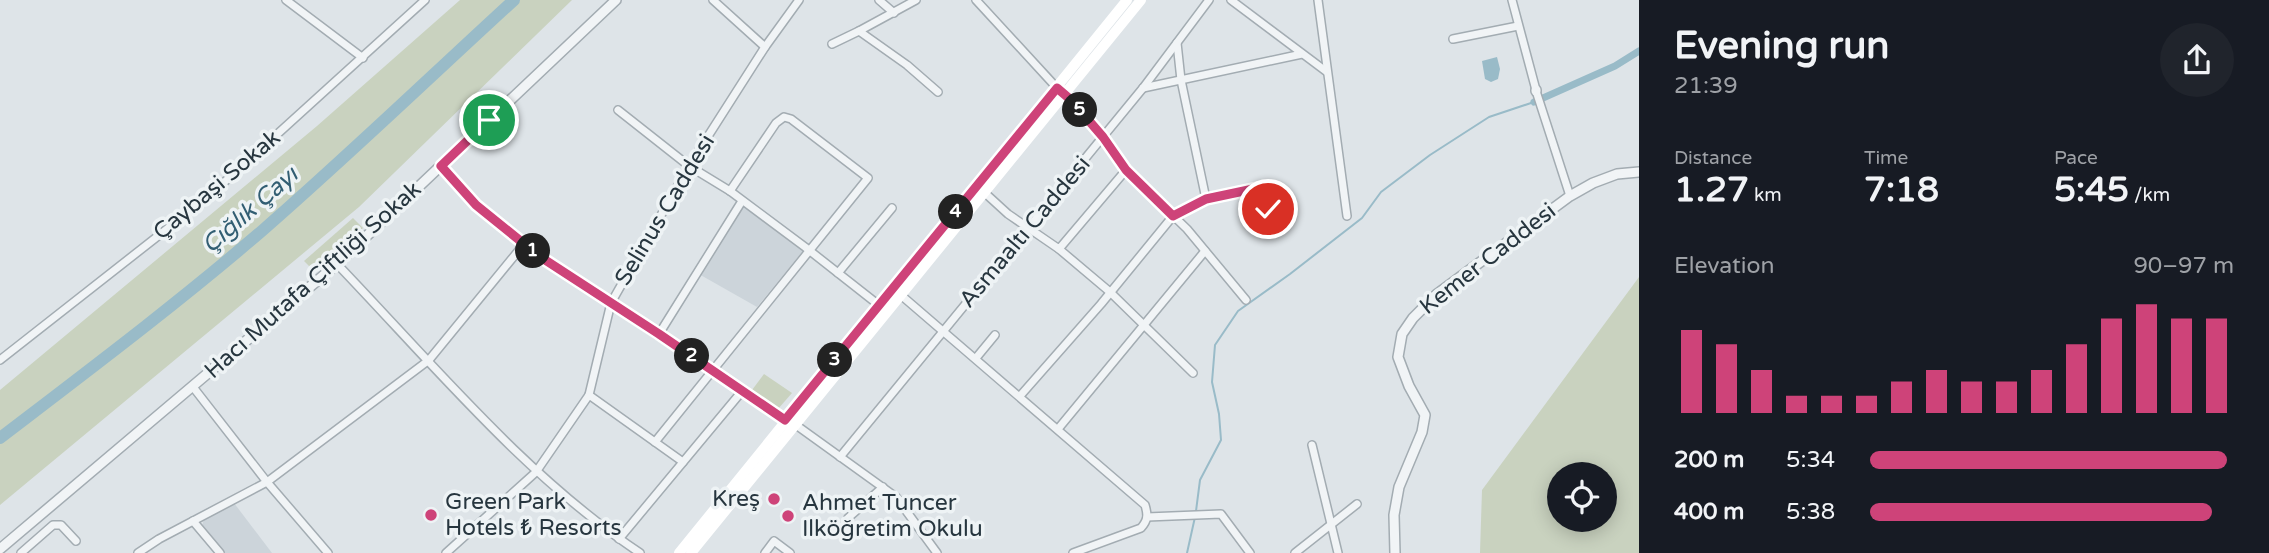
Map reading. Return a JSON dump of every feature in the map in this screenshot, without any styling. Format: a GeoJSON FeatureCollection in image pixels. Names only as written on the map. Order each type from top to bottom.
{"type":"FeatureCollection","features":[{"type":"Feature","properties":{"kind":"main road"},"geometry":{"type":"LineString","coordinates":[[679,553],[880,306],[1141,0]]}},
{"type":"Feature","properties":{"kind":"main road"},"geometry":{"type":"LineString","coordinates":[[691,553],[985,193],[1061,92],[1121,2]]}},
{"type":"Feature","properties":{"kind":"street"},"geometry":{"type":"LineString","coordinates":[[286,0],[363,58]]}},
{"type":"Feature","properties":{"kind":"street","name":"Çaybaşi Sokak"},"geometry":{"type":"LineString","coordinates":[[0,360],[209,196],[425,0]]}},
{"type":"Feature","properties":{"kind":"street","name":"Hacı Mutafa Çiftliği Sokak"},"geometry":{"type":"LineString","coordinates":[[0,548],[337,264],[616,0]]}},
{"type":"Feature","properties":{"kind":"street"},"geometry":{"type":"LineString","coordinates":[[713,0],[765,47]]}},
{"type":"Feature","properties":{"kind":"street","name":"Selinus Caddesi"},"geometry":{"type":"LineString","coordinates":[[451,551],[536,472],[589,396],[611,303],[689,166],[765,47],[799,0]]}},
{"type":"Feature","properties":{"kind":"street"},"geometry":{"type":"LineString","coordinates":[[879,0],[894,13]]}},
{"type":"Feature","properties":{"kind":"street"},"geometry":{"type":"LineString","coordinates":[[832,44],[916,0]]}},
{"type":"Feature","properties":{"kind":"street"},"geometry":{"type":"LineString","coordinates":[[976,0],[1103,137],[1126,170],[1173,216],[1246,300]]}},
{"type":"Feature","properties":{"kind":"street","name":"Asmaaltı Caddesi"},"geometry":{"type":"LineString","coordinates":[[840,457],[1143,88],[1209,0]]}},
{"type":"Feature","properties":{"kind":"street"},"geometry":{"type":"LineString","coordinates":[[1231,0],[1327,72]]}},
{"type":"Feature","properties":{"kind":"street"},"geometry":{"type":"LineString","coordinates":[[1318,0],[1347,216]]}},
{"type":"Feature","properties":{"kind":"street"},"geometry":{"type":"LineString","coordinates":[[1512,0],[1540,105],[1570,196]]}},
{"type":"Feature","properties":{"kind":"street"},"geometry":{"type":"LineString","coordinates":[[1453,39],[1518,26]]}},
{"type":"Feature","properties":{"kind":"street"},"geometry":{"type":"LineString","coordinates":[[859,31],[907,65],[938,92]]}},
{"type":"Feature","properties":{"kind":"street"},"geometry":{"type":"LineString","coordinates":[[1177,43],[1181,80],[1206,199]]}},
{"type":"Feature","properties":{"kind":"street"},"geometry":{"type":"LineString","coordinates":[[1143,88],[1302,54]]}},
{"type":"Feature","properties":{"kind":"street"},"geometry":{"type":"LineString","coordinates":[[618,110],[689,166],[730,191],[880,306]]}},
{"type":"Feature","properties":{"kind":"street"},"geometry":{"type":"LineString","coordinates":[[655,442],[868,178],[791,119],[784,117],[779,120],[730,191]]}},
{"type":"Feature","properties":{"kind":"street"},"geometry":{"type":"LineString","coordinates":[[441,166],[476,205],[524,244],[785,420]]}},
{"type":"Feature","properties":{"kind":"street"},"geometry":{"type":"LineString","coordinates":[[1059,249],[1126,170]]}},
{"type":"Feature","properties":{"kind":"street","name":"Kemer Caddesi"},"geometry":{"type":"LineString","coordinates":[[1395,553],[1394,514],[1399,487],[1422,432],[1425,415],[1409,386],[1398,357],[1402,334],[1413,318],[1437,294],[1570,196],[1617,174],[1639,172]]}},
{"type":"Feature","properties":{"kind":"street"},"geometry":{"type":"LineString","coordinates":[[1020,396],[1173,216],[1206,199],[1258,188],[1262,189],[1268,209]]}},
{"type":"Feature","properties":{"kind":"street"},"geometry":{"type":"LineString","coordinates":[[985,193],[1008,214],[1059,249],[1110,292],[1193,373]]}},
{"type":"Feature","properties":{"kind":"street"},"geometry":{"type":"LineString","coordinates":[[659,334],[742,201]]}},
{"type":"Feature","properties":{"kind":"street"},"geometry":{"type":"LineString","coordinates":[[838,273],[892,208]]}},
{"type":"Feature","properties":{"kind":"street"},"geometry":{"type":"LineString","coordinates":[[138,553],[159,539],[267,482],[429,360],[524,244]]}},
{"type":"Feature","properties":{"kind":"street"},"geometry":{"type":"LineString","coordinates":[[1058,429],[1205,251]]}},
{"type":"Feature","properties":{"kind":"street"},"geometry":{"type":"LineString","coordinates":[[337,264],[536,472],[583,512],[640,553]]}},
{"type":"Feature","properties":{"kind":"street","name":"Asmaaltı Caddesi"},"geometry":{"type":"LineString","coordinates":[[902,296],[1145,505],[1147,517]]}},
{"type":"Feature","properties":{"kind":"street"},"geometry":{"type":"LineString","coordinates":[[976,358],[995,335]]}},
{"type":"Feature","properties":{"kind":"street"},"geometry":{"type":"LineString","coordinates":[[193,387],[267,482],[328,553]]}},
{"type":"Feature","properties":{"kind":"street"},"geometry":{"type":"LineString","coordinates":[[619,539],[743,390]]}},
{"type":"Feature","properties":{"kind":"street"},"geometry":{"type":"LineString","coordinates":[[589,396],[683,462]]}},
{"type":"Feature","properties":{"kind":"street"},"geometry":{"type":"LineString","coordinates":[[796,425],[895,497],[937,553]]}},
{"type":"Feature","properties":{"kind":"street"},"geometry":{"type":"LineString","coordinates":[[1312,445],[1338,553]]}},
{"type":"Feature","properties":{"kind":"street"},"geometry":{"type":"LineString","coordinates":[[848,518],[883,487]]}},
{"type":"Feature","properties":{"kind":"street"},"geometry":{"type":"LineString","coordinates":[[1295,553],[1357,504]]}},
{"type":"Feature","properties":{"kind":"street"},"geometry":{"type":"LineString","coordinates":[[1073,553],[1141,528],[1147,517],[1221,514],[1250,553]]}},
{"type":"Feature","properties":{"kind":"street"},"geometry":{"type":"LineString","coordinates":[[193,521],[220,553]]}},
{"type":"Feature","properties":{"kind":"street"},"geometry":{"type":"LineString","coordinates":[[20,552],[53,525],[61,524],[76,541]]}},
{"type":"Feature","properties":{"kind":"street"},"geometry":{"type":"LineString","coordinates":[[765,553],[775,541],[790,553]]}},
{"type":"Feature","properties":{"kind":"shaded area"},"geometry":{"type":"Polygon","coordinates":[[[740,204],[803,251],[757,307],[697,273],[740,204]]]}},
{"type":"Feature","properties":{"kind":"shaded area"},"geometry":{"type":"Polygon","coordinates":[[[234,503],[272,553],[225,553],[202,526],[204,519],[234,503]]]}},
{"type":"Feature","properties":{"kind":"green space"},"geometry":{"type":"Polygon","coordinates":[[[460,0],[572,0],[359,207],[0,505],[0,390],[317,126],[460,0]]]}},
{"type":"Feature","properties":{"kind":"green space"},"geometry":{"type":"Polygon","coordinates":[[[353,218],[363,228],[315,272],[304,261],[353,218]]]}},
{"type":"Feature","properties":{"kind":"green space"},"geometry":{"type":"Polygon","coordinates":[[[1639,277],[1639,553],[1480,553],[1482,490],[1639,277]]]}},
{"type":"Feature","properties":{"kind":"green space"},"geometry":{"type":"Polygon","coordinates":[[[764,374],[792,393],[778,409],[752,390],[764,374]]]}},
{"type":"Feature","properties":{"kind":"water"},"geometry":{"type":"Polygon","coordinates":[[[1497,57],[1500,69],[1498,79],[1491,82],[1485,79],[1482,61],[1497,57]]]}},
{"type":"Feature","properties":{"kind":"waterway","name":"Çığlık Çayı"},"geometry":{"type":"LineString","coordinates":[[0,438],[166,310],[263,230],[514,0]]}},
{"type":"Feature","properties":{"kind":"waterway"},"geometry":{"type":"LineString","coordinates":[[1534,102],[1615,66],[1639,51]]}},
{"type":"Feature","properties":{"kind":"waterway"},"geometry":{"type":"LineString","coordinates":[[1196,511],[1200,480],[1221,440],[1212,382],[1215,345],[1238,311],[1362,218],[1381,192],[1430,155],[1489,117],[1534,102]]}},
{"type":"Feature","properties":{"kind":"waterway"},"geometry":{"type":"LineString","coordinates":[[1187,553],[1195,517]]}},
{"type":"Feature","properties":{"kind":"place","name":"Kreş"},"geometry":{"type":"Point","coordinates":[774,499]}},
{"type":"Feature","properties":{"kind":"place","name":"Green Park Hotels ₺ Resorts"},"geometry":{"type":"Point","coordinates":[431,515]}},
{"type":"Feature","properties":{"kind":"place","name":"Ahmet Tuncer Ilköğretim Okulu"},"geometry":{"type":"Point","coordinates":[788,516]}},
{"type":"Feature","properties":{"kind":"route"},"geometry":{"type":"LineString","coordinates":[[489,120],[441,166],[476,205],[539,256],[785,420],[1057,88],[1103,137],[1126,170],[1173,216],[1206,199],[1258,188],[1262,189],[1268,209]]}}]}
